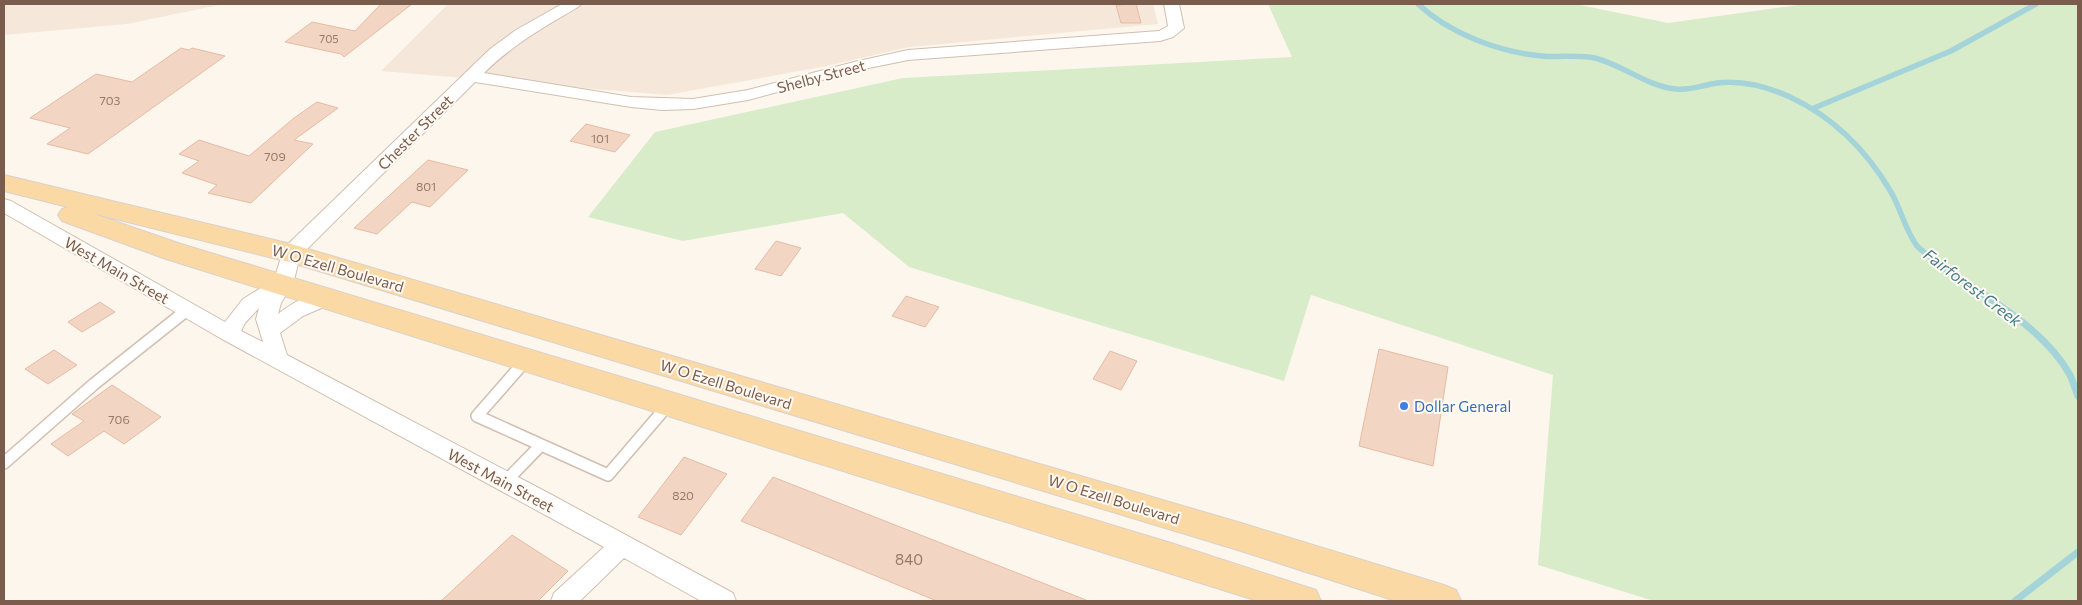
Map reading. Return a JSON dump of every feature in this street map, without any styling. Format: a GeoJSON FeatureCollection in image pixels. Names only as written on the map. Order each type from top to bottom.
{"type":"FeatureCollection","features":[{"type":"Feature","properties":{"kind":"main road","name":"W O Ezell Boulevard"},"geometry":{"type":"LineString","coordinates":[[4,182],[291,253],[1134,505],[1444,601]]}},
{"type":"Feature","properties":{"kind":"main road","name":"W O Ezell Boulevard"},"geometry":{"type":"LineString","coordinates":[[4,190],[172,251],[1304,601]]}},
{"type":"Feature","properties":{"kind":"main road"},"geometry":{"type":"LineString","coordinates":[[483,347],[510,319]]}},
{"type":"Feature","properties":{"kind":"main road"},"geometry":{"type":"LineString","coordinates":[[712,418],[736,387]]}},
{"type":"Feature","properties":{"kind":"main road"},"geometry":{"type":"LineString","coordinates":[[1121,543],[1134,505]]}},
{"type":"Feature","properties":{"kind":"street","name":"Chester Street"},"geometry":{"type":"LineString","coordinates":[[291,253],[471,76],[515,37],[573,4]]}},
{"type":"Feature","properties":{"kind":"street","name":"Shelby Street"},"geometry":{"type":"LineString","coordinates":[[471,76],[628,102],[694,104],[765,92],[876,61],[908,55],[1160,36],[1173,31],[1176,24],[1170,4]]}},
{"type":"Feature","properties":{"kind":"street","name":"West Main Street"},"geometry":{"type":"LineString","coordinates":[[4,205],[229,334],[724,601]]}},
{"type":"Feature","properties":{"kind":"street"},"geometry":{"type":"LineString","coordinates":[[278,360],[266,319],[268,311],[283,284],[291,253]]}},
{"type":"Feature","properties":{"kind":"street"},"geometry":{"type":"LineString","coordinates":[[229,334],[235,320],[247,306],[263,294],[283,284]]}},
{"type":"Feature","properties":{"kind":"street"},"geometry":{"type":"LineString","coordinates":[[269,330],[296,311],[326,298]]}},
{"type":"Feature","properties":{"kind":"street"},"geometry":{"type":"LineString","coordinates":[[563,601],[622,546]]}},
{"type":"Feature","properties":{"kind":"lane"},"geometry":{"type":"LineString","coordinates":[[4,463],[94,384],[187,310]]}},
{"type":"Feature","properties":{"kind":"lane"},"geometry":{"type":"LineString","coordinates":[[526,360],[477,416],[608,475],[668,404]]}},
{"type":"Feature","properties":{"kind":"lane"},"geometry":{"type":"LineString","coordinates":[[505,482],[541,444]]}},
{"type":"Feature","properties":{"kind":"shaded area"},"geometry":{"type":"Polygon","coordinates":[[[4,4],[224,4],[127,24],[4,35],[4,4]]]}},
{"type":"Feature","properties":{"kind":"shaded area"},"geometry":{"type":"Polygon","coordinates":[[[448,4],[1153,4],[1158,24],[909,47],[822,67],[667,95],[381,71],[448,4]]]}},
{"type":"Feature","properties":{"kind":"green space"},"geometry":{"type":"Polygon","coordinates":[[[1268,4],[1575,4],[1668,23],[1805,4],[2078,4],[2078,601],[1654,601],[1538,565],[1553,375],[1311,295],[1284,381],[909,267],[843,213],[683,241],[588,217],[655,132],[903,78],[1292,57],[1268,4]]]}},
{"type":"Feature","properties":{"kind":"building"},"geometry":{"type":"Polygon","coordinates":[[[381,4],[412,4],[344,57],[341,54],[285,42],[312,22],[355,31],[381,4]]]}},
{"type":"Feature","properties":{"kind":"building"},"geometry":{"type":"Polygon","coordinates":[[[1136,4],[1141,23],[1121,23],[1116,5],[1136,4]]]}},
{"type":"Feature","properties":{"kind":"building"},"geometry":{"type":"Polygon","coordinates":[[[181,48],[189,50],[192,48],[225,56],[88,154],[47,144],[70,128],[30,118],[96,74],[132,82],[181,48]]]}},
{"type":"Feature","properties":{"kind":"building"},"geometry":{"type":"Polygon","coordinates":[[[317,102],[338,108],[294,140],[313,144],[251,203],[208,193],[217,185],[182,173],[199,161],[179,154],[199,140],[249,156],[294,118],[317,102]]]}},
{"type":"Feature","properties":{"kind":"building"},"geometry":{"type":"Polygon","coordinates":[[[586,124],[630,135],[615,152],[570,141],[586,124]]]}},
{"type":"Feature","properties":{"kind":"building"},"geometry":{"type":"Polygon","coordinates":[[[428,160],[468,170],[430,207],[412,202],[377,234],[354,228],[428,160]]]}},
{"type":"Feature","properties":{"kind":"building"},"geometry":{"type":"Polygon","coordinates":[[[776,241],[801,248],[781,276],[755,269],[776,241]]]}},
{"type":"Feature","properties":{"kind":"building"},"geometry":{"type":"Polygon","coordinates":[[[906,296],[939,307],[925,327],[892,316],[906,296]]]}},
{"type":"Feature","properties":{"kind":"building"},"geometry":{"type":"Polygon","coordinates":[[[100,302],[115,312],[82,332],[68,322],[100,302]]]}},
{"type":"Feature","properties":{"kind":"building","name":"Dollar General"},"geometry":{"type":"Polygon","coordinates":[[[1379,349],[1448,367],[1433,466],[1359,446],[1379,349]]]}},
{"type":"Feature","properties":{"kind":"building"},"geometry":{"type":"Polygon","coordinates":[[[54,350],[77,365],[48,384],[25,369],[54,350]]]}},
{"type":"Feature","properties":{"kind":"building"},"geometry":{"type":"Polygon","coordinates":[[[1110,351],[1137,361],[1121,390],[1093,379],[1110,351]]]}},
{"type":"Feature","properties":{"kind":"building"},"geometry":{"type":"Polygon","coordinates":[[[112,385],[161,417],[124,444],[104,431],[68,456],[51,444],[84,421],[72,414],[112,385]]]}},
{"type":"Feature","properties":{"kind":"building"},"geometry":{"type":"Polygon","coordinates":[[[684,457],[727,474],[681,535],[638,517],[684,457]]]}},
{"type":"Feature","properties":{"kind":"building"},"geometry":{"type":"Polygon","coordinates":[[[773,477],[1086,600],[937,601],[741,521],[773,477]]]}},
{"type":"Feature","properties":{"kind":"building"},"geometry":{"type":"Polygon","coordinates":[[[512,535],[568,571],[538,601],[441,601],[512,535]]]}},
{"type":"Feature","properties":{"kind":"waterway","name":"Fairforest Creek"},"geometry":{"type":"LineString","coordinates":[[1418,4],[1431,15],[1460,33],[1492,46],[1542,56],[1582,56],[1595,58],[1615,65],[1655,84],[1676,89],[1691,89],[1726,82],[1745,83],[1764,87],[1790,97],[1806,105],[1835,125],[1860,149],[1891,192],[1909,233],[1917,246],[1941,265]]}},
{"type":"Feature","properties":{"kind":"waterway"},"geometry":{"type":"LineString","coordinates":[[1814,108],[1951,51],[2036,4]]}},
{"type":"Feature","properties":{"kind":"waterway","name":"Fairforest Creek"},"geometry":{"type":"LineString","coordinates":[[1939,264],[2010,313],[2044,341],[2070,375],[2078,396]]}},
{"type":"Feature","properties":{"kind":"waterway","name":"Fairforest Creek"},"geometry":{"type":"LineString","coordinates":[[2015,601],[2078,552]]}},
{"type":"Feature","properties":{"kind":"place","name":"Dollar General"},"geometry":{"type":"Point","coordinates":[1404,406]}}]}
